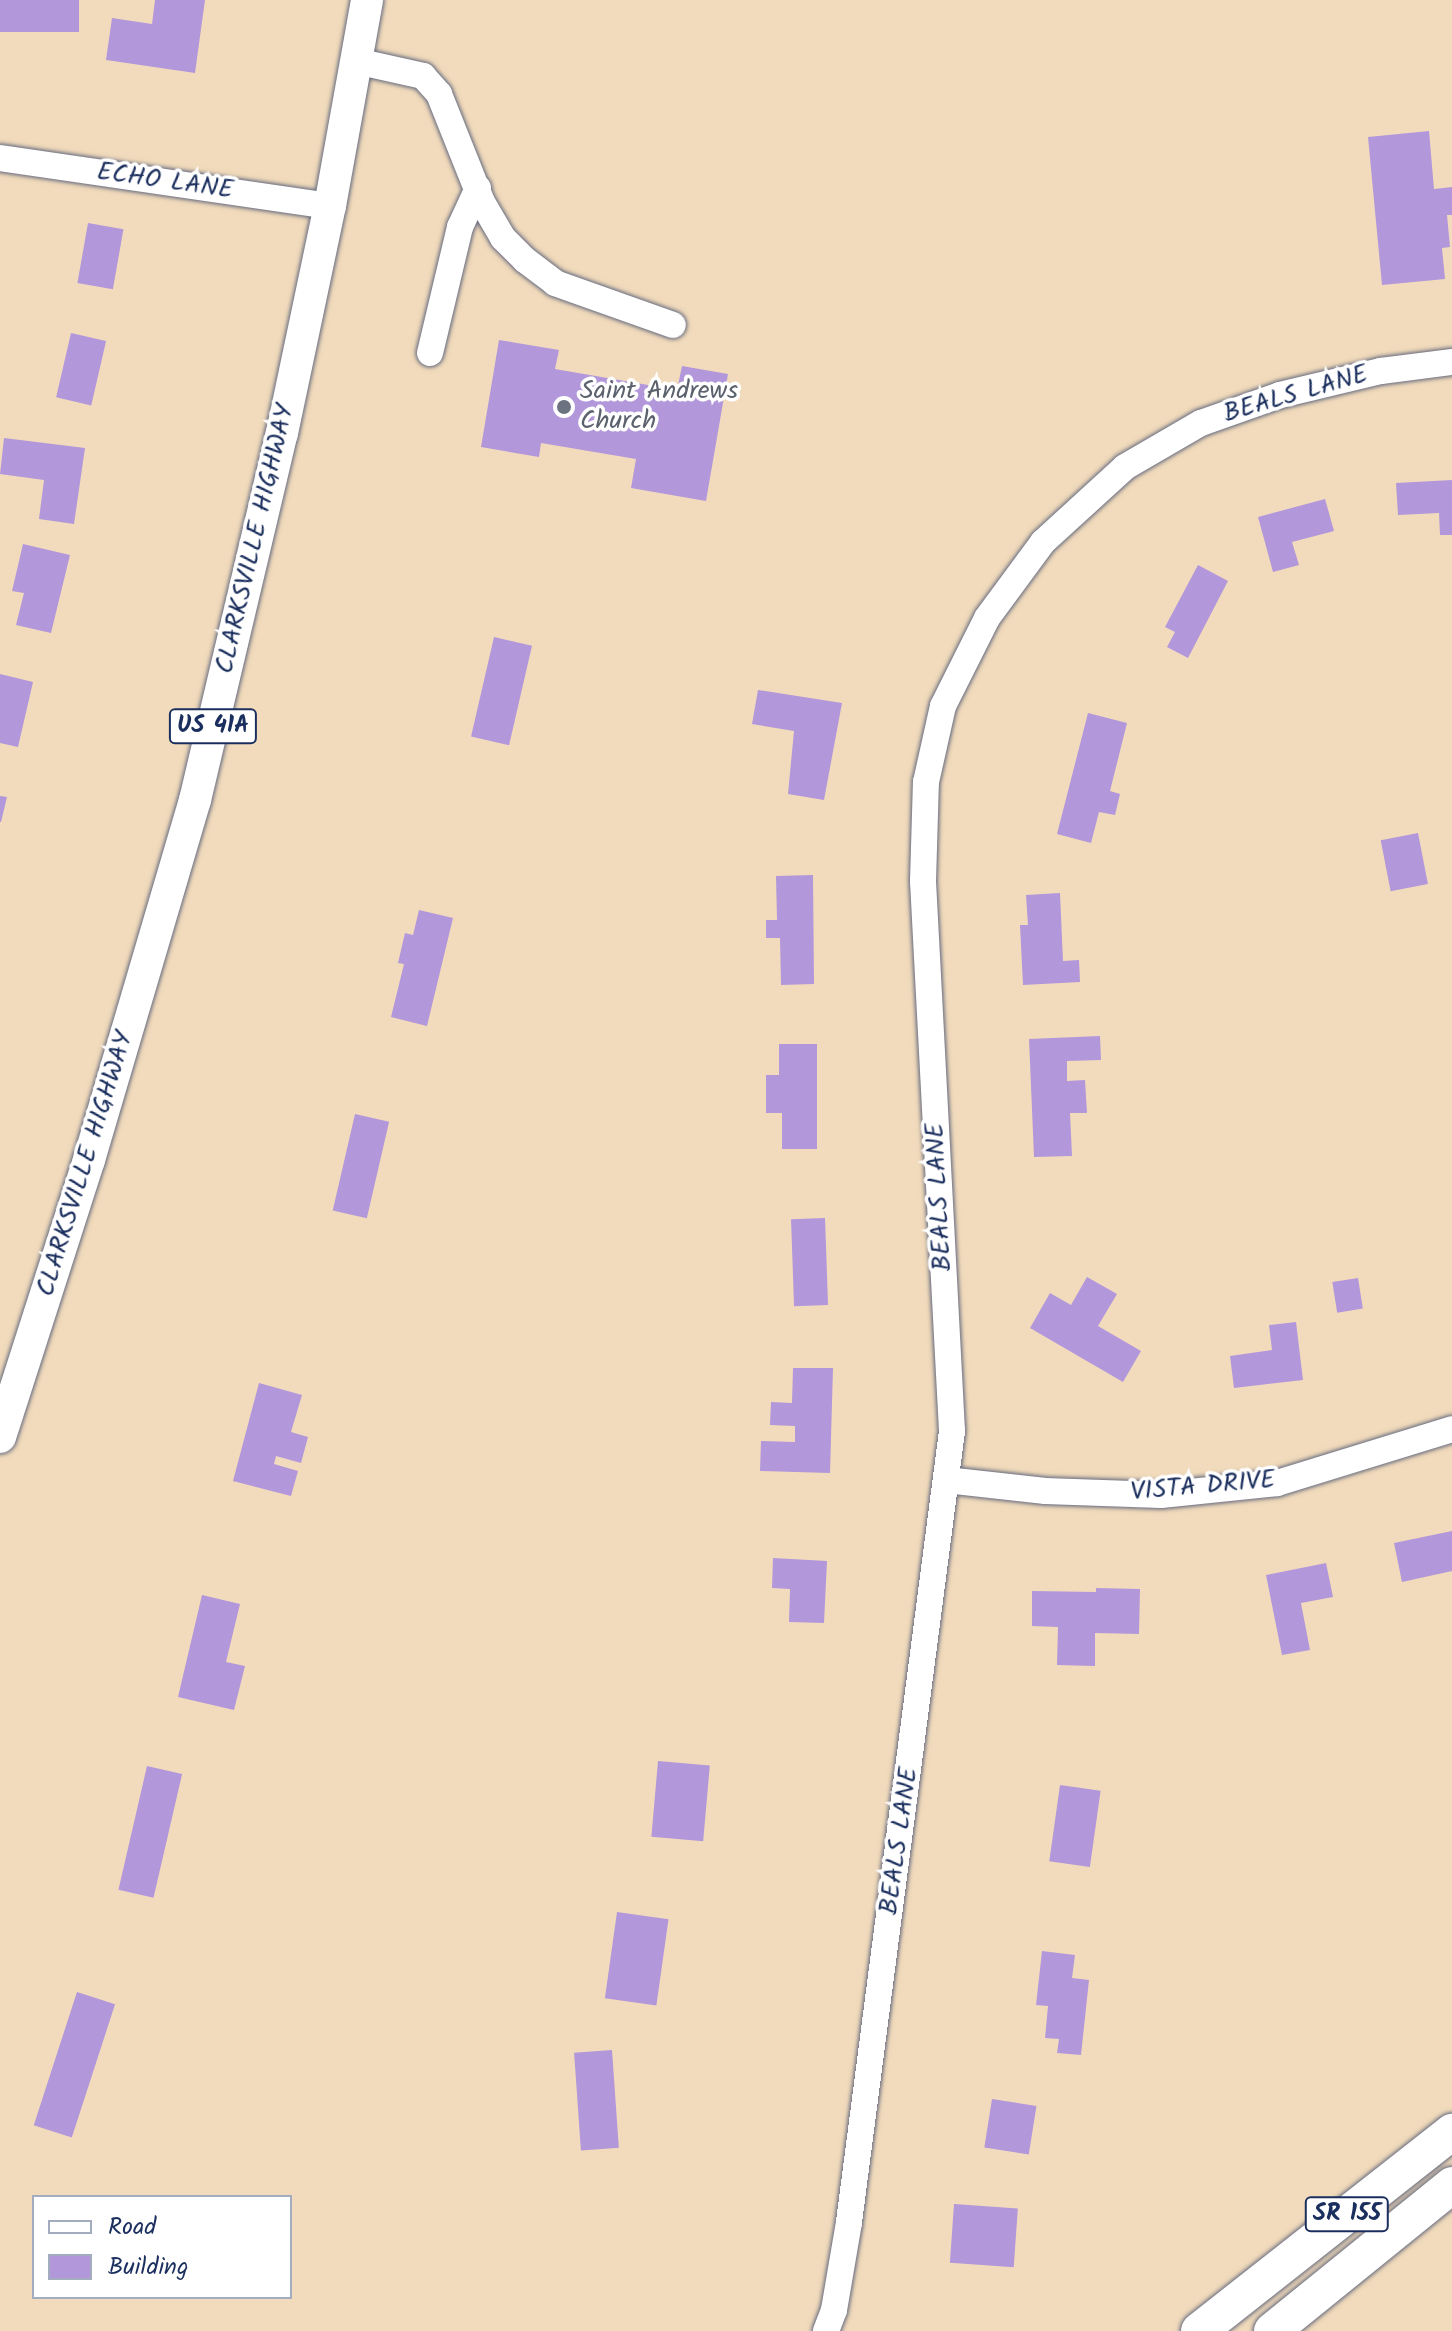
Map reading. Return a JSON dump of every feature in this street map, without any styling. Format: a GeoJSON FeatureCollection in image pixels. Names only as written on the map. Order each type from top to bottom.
{"type":"FeatureCollection","features":[{"type":"Feature","properties":{"kind":"highway","name":"SR 155"},"geometry":{"type":"LineString","coordinates":[[1199,2331],[1452,2132]]}},
{"type":"Feature","properties":{"kind":"highway","name":"SR 155"},"geometry":{"type":"LineString","coordinates":[[1272,2331],[1452,2185]]}},
{"type":"Feature","properties":{"kind":"main road","name":"CLARKSVILLE HIGHWAY"},"geometry":{"type":"LineString","coordinates":[[0,1437],[89,1160],[195,800],[282,433],[330,206],[367,0]]}},
{"type":"Feature","properties":{"kind":"street"},"geometry":{"type":"LineString","coordinates":[[356,61],[423,76],[439,94],[478,188],[503,238],[555,283],[673,325]]}},
{"type":"Feature","properties":{"kind":"street","name":"ECHO LANE"},"geometry":{"type":"LineString","coordinates":[[0,158],[330,206]]}},
{"type":"Feature","properties":{"kind":"street"},"geometry":{"type":"LineString","coordinates":[[430,353],[460,227],[478,188]]}},
{"type":"Feature","properties":{"kind":"street","name":"BEALS LANE"},"geometry":{"type":"LineString","coordinates":[[826,2331],[834,2310],[849,2222],[952,1431],[923,881],[926,782],[947,698],[987,618],[1043,542],[1125,467],[1201,423],[1280,395],[1381,371],[1452,362]]}},
{"type":"Feature","properties":{"kind":"street","name":"VISTA DRIVE"},"geometry":{"type":"LineString","coordinates":[[946,1480],[1045,1491],[1175,1494],[1277,1483],[1452,1429]]}},
{"type":"Feature","properties":{"kind":"building"},"geometry":{"type":"Polygon","coordinates":[[[0,0],[79,0],[79,32],[0,32],[0,0]]]}},
{"type":"Feature","properties":{"kind":"building"},"geometry":{"type":"Polygon","coordinates":[[[155,0],[205,0],[195,73],[106,60],[112,18],[152,24],[155,0]]]}},
{"type":"Feature","properties":{"kind":"building"},"geometry":{"type":"Polygon","coordinates":[[[1429,131],[1434,189],[1452,187],[1452,215],[1447,215],[1450,247],[1442,248],[1445,279],[1382,285],[1368,137],[1429,131]]]}},
{"type":"Feature","properties":{"kind":"building"},"geometry":{"type":"Polygon","coordinates":[[[88,223],[123,229],[113,289],[77,283],[88,223]]]}},
{"type":"Feature","properties":{"kind":"building"},"geometry":{"type":"Polygon","coordinates":[[[71,333],[106,341],[91,405],[56,397],[71,333]]]}},
{"type":"Feature","properties":{"kind":"building"},"geometry":{"type":"Polygon","coordinates":[[[499,340],[559,350],[555,369],[677,390],[682,366],[728,374],[706,501],[631,488],[636,459],[541,443],[539,457],[481,447],[499,340]]]}},
{"type":"Feature","properties":{"kind":"building"},"geometry":{"type":"Polygon","coordinates":[[[4,438],[85,448],[74,524],[39,519],[44,480],[0,474],[4,438]]]}},
{"type":"Feature","properties":{"kind":"building"},"geometry":{"type":"Polygon","coordinates":[[[1452,480],[1452,535],[1440,535],[1439,513],[1398,515],[1396,483],[1452,480]]]}},
{"type":"Feature","properties":{"kind":"building"},"geometry":{"type":"Polygon","coordinates":[[[1325,499],[1334,531],[1292,542],[1299,565],[1273,572],[1258,517],[1325,499]]]}},
{"type":"Feature","properties":{"kind":"building"},"geometry":{"type":"Polygon","coordinates":[[[23,544],[70,555],[51,633],[16,625],[24,593],[12,591],[23,544]]]}},
{"type":"Feature","properties":{"kind":"building"},"geometry":{"type":"Polygon","coordinates":[[[1198,565],[1228,581],[1188,658],[1167,647],[1175,632],[1165,627],[1198,565]]]}},
{"type":"Feature","properties":{"kind":"building"},"geometry":{"type":"Polygon","coordinates":[[[494,637],[532,646],[509,745],[471,736],[494,637]]]}},
{"type":"Feature","properties":{"kind":"building"},"geometry":{"type":"Polygon","coordinates":[[[0,674],[33,682],[18,747],[0,743],[0,674]]]}},
{"type":"Feature","properties":{"kind":"building"},"geometry":{"type":"Polygon","coordinates":[[[758,690],[842,703],[824,800],[788,794],[794,731],[752,724],[758,690]]]}},
{"type":"Feature","properties":{"kind":"building"},"geometry":{"type":"Polygon","coordinates":[[[1088,713],[1127,723],[1110,791],[1120,794],[1115,815],[1099,812],[1091,843],[1057,834],[1088,713]]]}},
{"type":"Feature","properties":{"kind":"building"},"geometry":{"type":"Polygon","coordinates":[[[0,796],[7,797],[1,822],[0,822],[0,796]]]}},
{"type":"Feature","properties":{"kind":"building"},"geometry":{"type":"Polygon","coordinates":[[[1418,833],[1428,884],[1391,891],[1381,840],[1418,833]]]}},
{"type":"Feature","properties":{"kind":"building"},"geometry":{"type":"Polygon","coordinates":[[[813,875],[814,984],[781,985],[780,938],[766,938],[766,920],[777,920],[776,876],[813,875]]]}},
{"type":"Feature","properties":{"kind":"building"},"geometry":{"type":"Polygon","coordinates":[[[1060,893],[1063,961],[1079,960],[1080,982],[1023,985],[1020,925],[1028,925],[1026,895],[1060,893]]]}},
{"type":"Feature","properties":{"kind":"building"},"geometry":{"type":"Polygon","coordinates":[[[419,910],[453,918],[427,1026],[391,1017],[404,964],[398,963],[405,933],[413,935],[419,910]]]}},
{"type":"Feature","properties":{"kind":"building"},"geometry":{"type":"Polygon","coordinates":[[[1100,1036],[1101,1060],[1067,1061],[1067,1081],[1085,1080],[1087,1113],[1070,1113],[1072,1156],[1034,1157],[1029,1039],[1100,1036]]]}},
{"type":"Feature","properties":{"kind":"building"},"geometry":{"type":"Polygon","coordinates":[[[779,1044],[817,1044],[817,1149],[782,1149],[782,1113],[766,1113],[766,1075],[779,1075],[779,1044]]]}},
{"type":"Feature","properties":{"kind":"building"},"geometry":{"type":"Polygon","coordinates":[[[355,1114],[389,1122],[367,1218],[333,1210],[355,1114]]]}},
{"type":"Feature","properties":{"kind":"building"},"geometry":{"type":"Polygon","coordinates":[[[825,1218],[828,1305],[794,1306],[791,1219],[825,1218]]]}},
{"type":"Feature","properties":{"kind":"building"},"geometry":{"type":"Polygon","coordinates":[[[1087,1277],[1117,1294],[1098,1326],[1141,1351],[1123,1382],[1030,1328],[1050,1293],[1071,1305],[1087,1277]]]}},
{"type":"Feature","properties":{"kind":"building"},"geometry":{"type":"Polygon","coordinates":[[[1358,1278],[1363,1309],[1337,1313],[1332,1282],[1358,1278]]]}},
{"type":"Feature","properties":{"kind":"building"},"geometry":{"type":"Polygon","coordinates":[[[1296,1322],[1303,1380],[1234,1388],[1230,1356],[1272,1350],[1269,1325],[1296,1322]]]}},
{"type":"Feature","properties":{"kind":"building"},"geometry":{"type":"Polygon","coordinates":[[[793,1368],[833,1368],[830,1473],[760,1471],[761,1441],[795,1442],[795,1426],[770,1425],[771,1402],[792,1403],[793,1368]]]}},
{"type":"Feature","properties":{"kind":"building"},"geometry":{"type":"Polygon","coordinates":[[[259,1383],[302,1395],[291,1432],[308,1437],[301,1463],[276,1456],[274,1464],[298,1471],[291,1496],[233,1481],[259,1383]]]}},
{"type":"Feature","properties":{"kind":"building"},"geometry":{"type":"Polygon","coordinates":[[[1452,1531],[1452,1571],[1402,1582],[1394,1543],[1452,1531]]]}},
{"type":"Feature","properties":{"kind":"building"},"geometry":{"type":"Polygon","coordinates":[[[773,1558],[827,1561],[824,1623],[789,1622],[790,1589],[772,1588],[773,1558]]]}},
{"type":"Feature","properties":{"kind":"building"},"geometry":{"type":"Polygon","coordinates":[[[1326,1563],[1333,1597],[1301,1603],[1310,1650],[1282,1655],[1266,1575],[1326,1563]]]}},
{"type":"Feature","properties":{"kind":"building"},"geometry":{"type":"Polygon","coordinates":[[[1096,1588],[1140,1589],[1139,1634],[1095,1633],[1095,1666],[1057,1665],[1058,1627],[1032,1626],[1032,1591],[1096,1592],[1096,1588]]]}},
{"type":"Feature","properties":{"kind":"building"},"geometry":{"type":"Polygon","coordinates":[[[202,1595],[240,1604],[226,1662],[245,1666],[234,1710],[178,1697],[202,1595]]]}},
{"type":"Feature","properties":{"kind":"building"},"geometry":{"type":"Polygon","coordinates":[[[658,1761],[710,1766],[703,1841],[651,1837],[658,1761]]]}},
{"type":"Feature","properties":{"kind":"building"},"geometry":{"type":"Polygon","coordinates":[[[147,1766],[182,1774],[154,1898],[118,1890],[147,1766]]]}},
{"type":"Feature","properties":{"kind":"building"},"geometry":{"type":"Polygon","coordinates":[[[1060,1785],[1101,1791],[1090,1867],[1049,1861],[1060,1785]]]}},
{"type":"Feature","properties":{"kind":"building"},"geometry":{"type":"Polygon","coordinates":[[[617,1912],[668,1919],[656,2005],[605,1998],[617,1912]]]}},
{"type":"Feature","properties":{"kind":"building"},"geometry":{"type":"Polygon","coordinates":[[[1042,1951],[1075,1955],[1072,1978],[1089,1980],[1081,2055],[1057,2053],[1059,2039],[1045,2038],[1048,2006],[1036,2005],[1042,1951]]]}},
{"type":"Feature","properties":{"kind":"building"},"geometry":{"type":"Polygon","coordinates":[[[77,1992],[115,2004],[72,2138],[34,2125],[77,1992]]]}},
{"type":"Feature","properties":{"kind":"building"},"geometry":{"type":"Polygon","coordinates":[[[612,2050],[619,2148],[581,2150],[574,2053],[612,2050]]]}},
{"type":"Feature","properties":{"kind":"building"},"geometry":{"type":"Polygon","coordinates":[[[992,2099],[1036,2106],[1029,2154],[984,2147],[992,2099]]]}},
{"type":"Feature","properties":{"kind":"building"},"geometry":{"type":"Polygon","coordinates":[[[954,2204],[1018,2208],[1014,2267],[950,2263],[954,2204]]]}},
{"type":"Feature","properties":{"kind":"place","name":"Saint Andrews Church"},"geometry":{"type":"Point","coordinates":[564,407]}}]}
